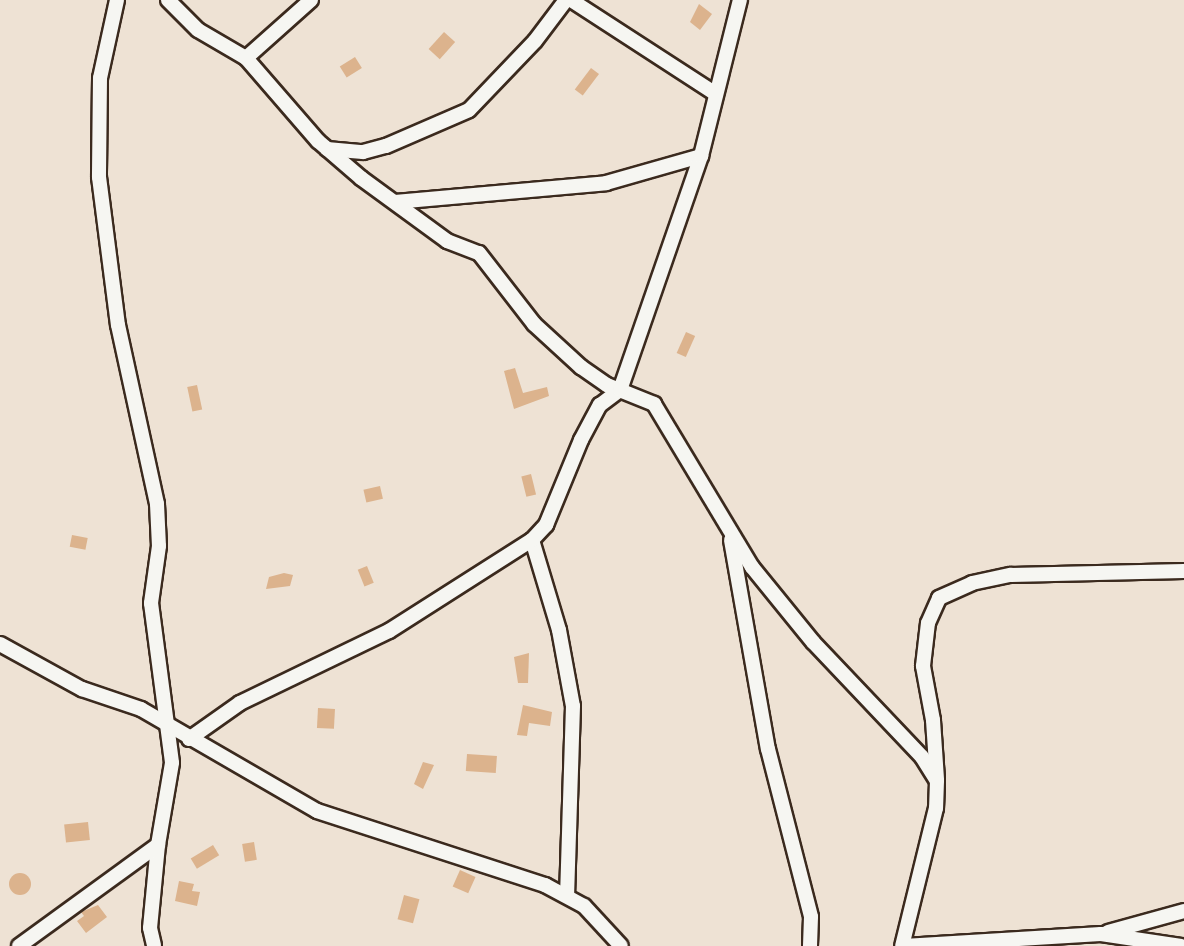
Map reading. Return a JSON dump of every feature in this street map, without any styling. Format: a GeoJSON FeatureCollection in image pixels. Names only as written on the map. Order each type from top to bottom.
{"type":"FeatureCollection","features":[{"type":"Feature","properties":{"kind":"street"},"geometry":{"type":"LineString","coordinates":[[117,0],[100,78],[99,177],[118,325],[157,504],[159,546],[151,603],[170,727],[172,763],[158,845],[150,928],[154,946]]}},
{"type":"Feature","properties":{"kind":"street"},"geometry":{"type":"LineString","coordinates":[[168,0],[198,30],[246,58],[327,149],[447,241],[479,253],[550,340],[591,375],[654,404],[729,530],[790,615],[922,757],[937,781]]}},
{"type":"Feature","properties":{"kind":"street"},"geometry":{"type":"LineString","coordinates":[[246,58],[311,0]]}},
{"type":"Feature","properties":{"kind":"street"},"geometry":{"type":"LineString","coordinates":[[327,149],[363,152],[386,146],[469,110],[535,41],[566,0]]}},
{"type":"Feature","properties":{"kind":"street"},"geometry":{"type":"LineString","coordinates":[[571,0],[716,94]]}},
{"type":"Feature","properties":{"kind":"street"},"geometry":{"type":"LineString","coordinates":[[189,739],[240,703],[389,631],[532,540],[546,525],[600,405],[620,390],[701,156],[740,0]]}},
{"type":"Feature","properties":{"kind":"street"},"geometry":{"type":"LineString","coordinates":[[395,202],[606,183],[701,156]]}},
{"type":"Feature","properties":{"kind":"street"},"geometry":{"type":"LineString","coordinates":[[729,530],[768,749],[811,917],[810,946]]}},
{"type":"Feature","properties":{"kind":"street"},"geometry":{"type":"LineString","coordinates":[[532,540],[559,630],[573,706],[567,896]]}},
{"type":"Feature","properties":{"kind":"street"},"geometry":{"type":"LineString","coordinates":[[1181,946],[1101,934],[903,946],[936,808],[935,732],[923,666],[928,623],[939,598],[972,583],[1011,575],[1184,571]]}},
{"type":"Feature","properties":{"kind":"street"},"geometry":{"type":"LineString","coordinates":[[0,644],[82,688],[141,709],[189,739],[317,811],[545,885],[584,906],[621,946]]}},
{"type":"Feature","properties":{"kind":"street"},"geometry":{"type":"LineString","coordinates":[[19,946],[158,845]]}},
{"type":"Feature","properties":{"kind":"street"},"geometry":{"type":"LineString","coordinates":[[1101,934],[1184,911]]}},
{"type":"Feature","properties":{"kind":"building"},"geometry":{"type":"Polygon","coordinates":[[[699,4],[712,14],[700,30],[690,22],[699,4]]]}},
{"type":"Feature","properties":{"kind":"building"},"geometry":{"type":"Polygon","coordinates":[[[444,32],[455,42],[440,59],[429,49],[444,32]]]}},
{"type":"Feature","properties":{"kind":"building"},"geometry":{"type":"Polygon","coordinates":[[[355,57],[362,68],[347,78],[340,67],[355,57]]]}},
{"type":"Feature","properties":{"kind":"building"},"geometry":{"type":"Polygon","coordinates":[[[591,68],[599,74],[583,96],[575,90],[591,68]]]}},
{"type":"Feature","properties":{"kind":"building"},"geometry":{"type":"Polygon","coordinates":[[[686,332],[695,336],[686,357],[677,353],[686,332]]]}},
{"type":"Feature","properties":{"kind":"building"},"geometry":{"type":"Polygon","coordinates":[[[515,368],[523,393],[547,387],[549,396],[514,409],[504,371],[515,368]]]}},
{"type":"Feature","properties":{"kind":"building"},"geometry":{"type":"Polygon","coordinates":[[[197,385],[202,409],[192,412],[187,387],[197,385]]]}},
{"type":"Feature","properties":{"kind":"building"},"geometry":{"type":"Polygon","coordinates":[[[531,474],[536,494],[526,497],[521,476],[531,474]]]}},
{"type":"Feature","properties":{"kind":"building"},"geometry":{"type":"Polygon","coordinates":[[[380,486],[383,499],[366,502],[363,490],[380,486]]]}},
{"type":"Feature","properties":{"kind":"building"},"geometry":{"type":"Polygon","coordinates":[[[72,535],[88,538],[85,550],[70,547],[72,535]]]}},
{"type":"Feature","properties":{"kind":"building"},"geometry":{"type":"Polygon","coordinates":[[[367,566],[374,583],[364,586],[358,570],[367,566]]]}},
{"type":"Feature","properties":{"kind":"building"},"geometry":{"type":"Polygon","coordinates":[[[284,573],[293,575],[290,586],[266,589],[269,577],[284,573]]]}},
{"type":"Feature","properties":{"kind":"building"},"geometry":{"type":"Polygon","coordinates":[[[529,653],[528,683],[518,683],[514,657],[529,653]]]}},
{"type":"Feature","properties":{"kind":"building"},"geometry":{"type":"Polygon","coordinates":[[[523,705],[552,712],[550,726],[529,723],[527,736],[517,735],[523,705]]]}},
{"type":"Feature","properties":{"kind":"building"},"geometry":{"type":"Polygon","coordinates":[[[318,708],[335,709],[334,729],[317,728],[318,708]]]}},
{"type":"Feature","properties":{"kind":"building"},"geometry":{"type":"Polygon","coordinates":[[[467,754],[497,756],[496,773],[466,771],[467,754]]]}},
{"type":"Feature","properties":{"kind":"building"},"geometry":{"type":"Polygon","coordinates":[[[423,762],[434,765],[423,789],[414,784],[423,762]]]}},
{"type":"Feature","properties":{"kind":"building"},"geometry":{"type":"Polygon","coordinates":[[[88,822],[90,840],[66,842],[64,825],[88,822]]]}},
{"type":"Feature","properties":{"kind":"building"},"geometry":{"type":"Polygon","coordinates":[[[254,842],[257,860],[245,862],[242,844],[254,842]]]}},
{"type":"Feature","properties":{"kind":"building"},"geometry":{"type":"Polygon","coordinates":[[[213,845],[219,855],[197,869],[191,858],[213,845]]]}},
{"type":"Feature","properties":{"kind":"building"},"geometry":{"type":"Polygon","coordinates":[[[460,870],[476,877],[468,893],[453,886],[460,870]]]}},
{"type":"Feature","properties":{"kind":"building"},"geometry":{"type":"Polygon","coordinates":[[[20,873],[28,876],[31,884],[28,892],[20,895],[12,892],[9,884],[12,876],[20,873]]]}},
{"type":"Feature","properties":{"kind":"building"},"geometry":{"type":"Polygon","coordinates":[[[179,881],[194,884],[192,891],[200,892],[197,906],[175,901],[179,881]]]}},
{"type":"Feature","properties":{"kind":"building"},"geometry":{"type":"Polygon","coordinates":[[[404,895],[419,899],[413,923],[398,919],[404,895]]]}},
{"type":"Feature","properties":{"kind":"building"},"geometry":{"type":"Polygon","coordinates":[[[98,905],[107,917],[86,933],[77,921],[84,916],[81,912],[98,905]]]}}]}
